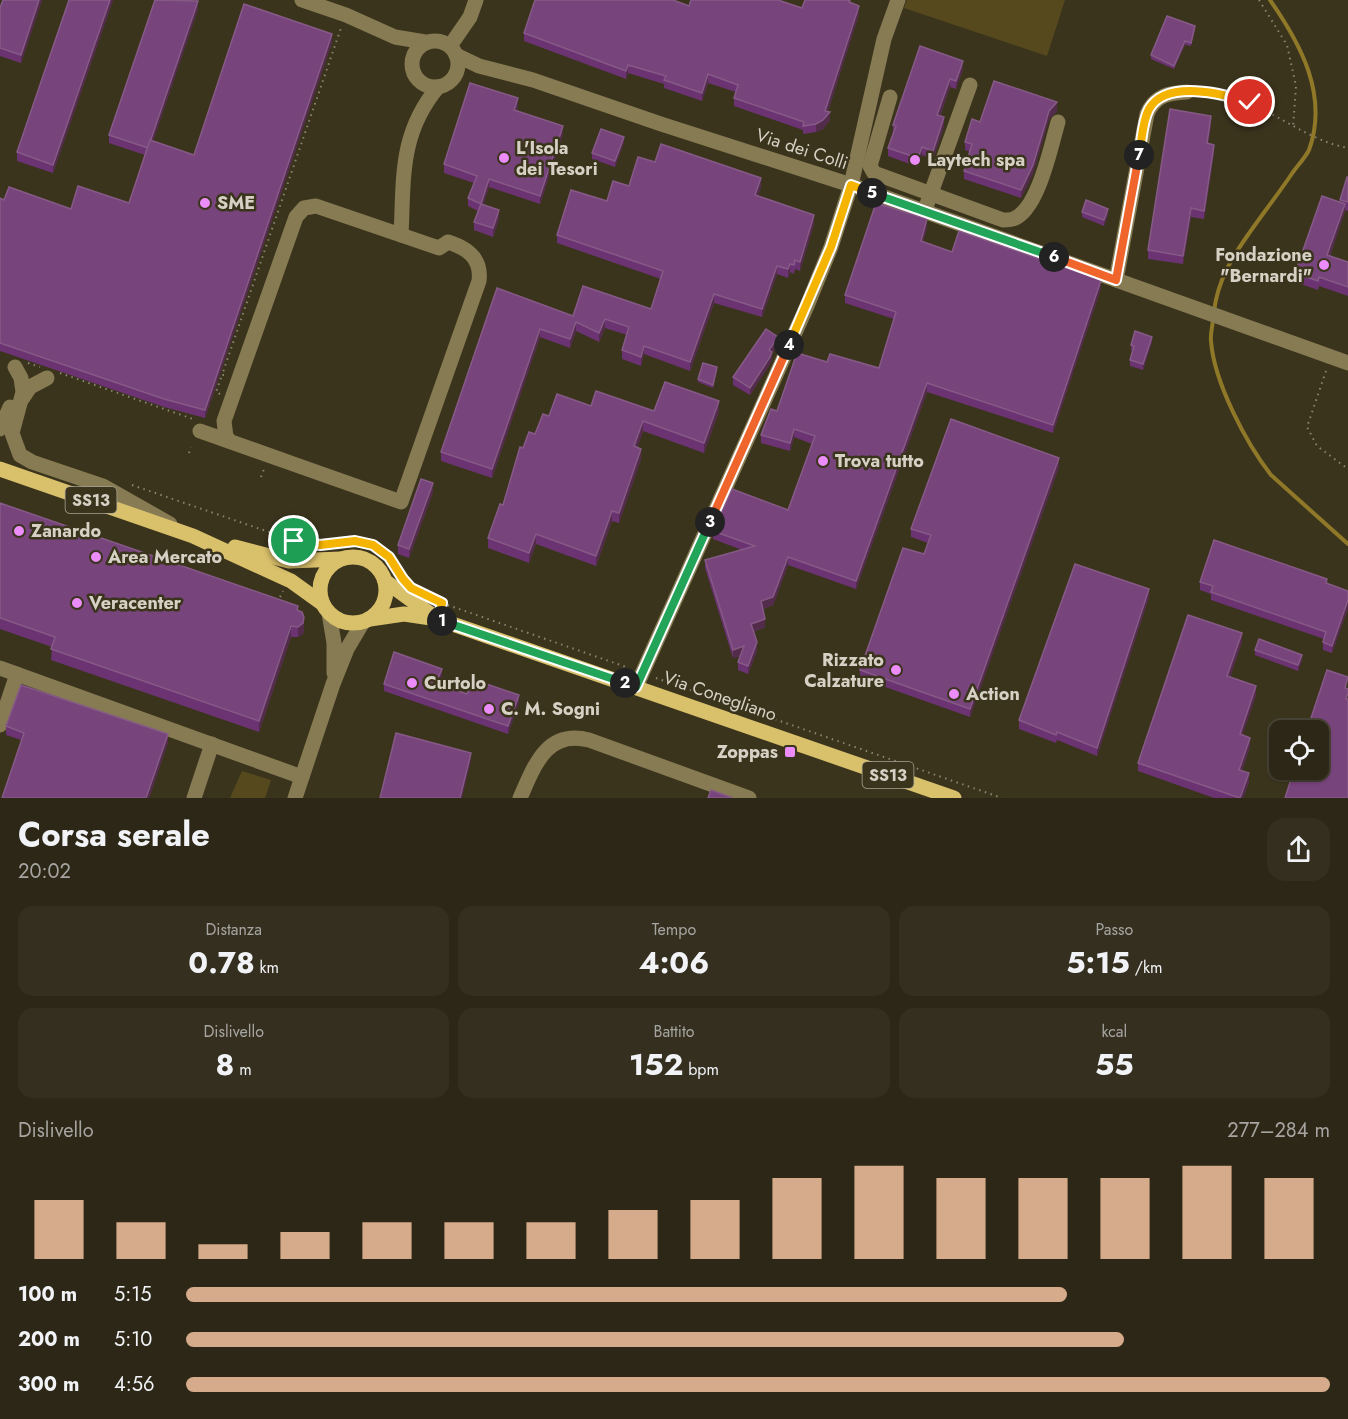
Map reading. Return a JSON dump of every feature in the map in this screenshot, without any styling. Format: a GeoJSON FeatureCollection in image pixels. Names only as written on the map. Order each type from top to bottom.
{"type":"FeatureCollection","features":[{"type":"Feature","properties":{"kind":"main road","name":"SS13"},"geometry":{"type":"LineString","coordinates":[[0,468],[188,534],[289,561],[341,559]]}},
{"type":"Feature","properties":{"kind":"main road","name":"SS13"},"geometry":{"type":"LineString","coordinates":[[188,534],[291,581],[326,609]]}},
{"type":"Feature","properties":{"kind":"main road"},"geometry":{"type":"LineString","coordinates":[[362,558],[372,563],[380,571],[385,581],[384,602],[378,612],[366,620],[345,622],[326,609],[320,594],[320,583],[324,572],[331,564],[341,559],[362,558]]}},
{"type":"Feature","properties":{"kind":"main road","name":"Via Conegliano"},"geometry":{"type":"LineString","coordinates":[[385,581],[438,619]]}},
{"type":"Feature","properties":{"kind":"main road","name":"Via Conegliano"},"geometry":{"type":"LineString","coordinates":[[366,620],[404,614],[438,619],[954,798]]}},
{"type":"Feature","properties":{"kind":"street","name":"Via dei Colli"},"geometry":{"type":"LineString","coordinates":[[302,0],[409,41],[438,40],[467,61],[533,80],[851,185],[1348,363]]}},
{"type":"Feature","properties":{"kind":"street"},"geometry":{"type":"LineString","coordinates":[[453,79],[458,67],[453,50],[476,0]]}},
{"type":"Feature","properties":{"kind":"street"},"geometry":{"type":"LineString","coordinates":[[636,687],[807,306],[831,247],[851,185],[884,39],[898,0]]}},
{"type":"Feature","properties":{"kind":"street","name":"Via dei Colli"},"geometry":{"type":"LineString","coordinates":[[381,32],[411,64],[417,79]]}},
{"type":"Feature","properties":{"kind":"street"},"geometry":{"type":"LineString","coordinates":[[411,64],[415,51],[425,42]]}},
{"type":"Feature","properties":{"kind":"street","name":"Via dei Colli"},"geometry":{"type":"LineString","coordinates":[[438,87],[453,79],[479,73],[507,74]]}},
{"type":"Feature","properties":{"kind":"street"},"geometry":{"type":"LineString","coordinates":[[416,120],[438,87],[423,84],[417,79]]}},
{"type":"Feature","properties":{"kind":"street"},"geometry":{"type":"LineString","coordinates":[[401,235],[407,147],[416,120],[417,79]]}},
{"type":"Feature","properties":{"kind":"street"},"geometry":{"type":"LineString","coordinates":[[924,211],[970,85]]}},
{"type":"Feature","properties":{"kind":"street"},"geometry":{"type":"LineString","coordinates":[[1116,280],[1147,114],[1156,100],[1165,94],[1187,92]]}},
{"type":"Feature","properties":{"kind":"street"},"geometry":{"type":"LineString","coordinates":[[890,97],[870,166],[874,173],[1003,220],[1014,219],[1035,197],[1058,122]]}},
{"type":"Feature","properties":{"kind":"street"},"geometry":{"type":"LineString","coordinates":[[224,421],[216,427],[200,431],[231,442],[401,502],[480,273],[472,254],[448,242],[439,248],[315,207],[304,208],[299,212],[224,421],[226,437],[231,442]]}},
{"type":"Feature","properties":{"kind":"street"},"geometry":{"type":"LineString","coordinates":[[14,364],[21,378],[22,399]]}},
{"type":"Feature","properties":{"kind":"street"},"geometry":{"type":"LineString","coordinates":[[0,429],[5,421],[14,391],[12,376],[14,364]]}},
{"type":"Feature","properties":{"kind":"street"},"geometry":{"type":"LineString","coordinates":[[49,373],[30,387],[22,399],[12,433],[16,449],[25,459],[103,486],[188,534]]}},
{"type":"Feature","properties":{"kind":"street"},"geometry":{"type":"LineString","coordinates":[[326,609],[334,643],[333,684]]}},
{"type":"Feature","properties":{"kind":"street"},"geometry":{"type":"LineString","coordinates":[[295,798],[333,684],[347,649],[366,620]]}},
{"type":"Feature","properties":{"kind":"street"},"geometry":{"type":"LineString","coordinates":[[0,668],[302,777]]}},
{"type":"Feature","properties":{"kind":"street"},"geometry":{"type":"LineString","coordinates":[[0,725],[16,674]]}},
{"type":"Feature","properties":{"kind":"street"},"geometry":{"type":"LineString","coordinates":[[520,798],[541,754],[554,744],[571,737],[589,740],[749,798]]}},
{"type":"Feature","properties":{"kind":"street"},"geometry":{"type":"LineString","coordinates":[[194,798],[212,744]]}},
{"type":"Feature","properties":{"kind":"path"},"geometry":{"type":"LineString","coordinates":[[1259,0],[1287,45],[1296,86],[1293,127]]}},
{"type":"Feature","properties":{"kind":"path"},"geometry":{"type":"LineString","coordinates":[[223,395],[216,392],[343,23]]}},
{"type":"Feature","properties":{"kind":"path"},"geometry":{"type":"LineString","coordinates":[[1187,92],[1217,93],[1250,102],[1293,127],[1331,145],[1348,148]]}},
{"type":"Feature","properties":{"kind":"path"},"geometry":{"type":"LineString","coordinates":[[1331,357],[1306,427],[1317,446],[1348,469]]}},
{"type":"Feature","properties":{"kind":"path"},"geometry":{"type":"LineString","coordinates":[[14,364],[201,421]]}},
{"type":"Feature","properties":{"kind":"path"},"geometry":{"type":"LineString","coordinates":[[189,453],[191,447]]}},
{"type":"Feature","properties":{"kind":"path"},"geometry":{"type":"LineString","coordinates":[[261,477],[266,463]]}},
{"type":"Feature","properties":{"kind":"path"},"geometry":{"type":"LineString","coordinates":[[132,485],[298,542],[320,545],[355,541],[373,545],[389,557],[403,579]]}},
{"type":"Feature","properties":{"kind":"path"},"geometry":{"type":"LineString","coordinates":[[434,599],[628,668]]}},
{"type":"Feature","properties":{"kind":"path"},"geometry":{"type":"LineString","coordinates":[[438,619],[442,603]]}},
{"type":"Feature","properties":{"kind":"path"},"geometry":{"type":"LineString","coordinates":[[654,677],[1002,798]]}},
{"type":"Feature","properties":{"kind":"shaded area"},"geometry":{"type":"Polygon","coordinates":[[[907,0],[1065,0],[1047,56],[904,8],[907,0]]]}},
{"type":"Feature","properties":{"kind":"shaded area"},"geometry":{"type":"Polygon","coordinates":[[[242,771],[271,780],[265,798],[230,798],[242,771]]]}},
{"type":"Feature","properties":{"kind":"building"},"geometry":{"type":"Polygon","coordinates":[[[3,0],[39,0],[21,55],[0,48],[0,8],[3,0]]]}},
{"type":"Feature","properties":{"kind":"building"},"geometry":{"type":"Polygon","coordinates":[[[69,0],[110,0],[53,165],[17,152],[69,0]]]}},
{"type":"Feature","properties":{"kind":"building"},"geometry":{"type":"Polygon","coordinates":[[[155,0],[198,1],[148,148],[109,135],[155,0]]]}},
{"type":"Feature","properties":{"kind":"building"},"geometry":{"type":"Polygon","coordinates":[[[535,0],[673,0],[689,6],[691,0],[778,0],[802,8],[805,0],[850,0],[849,2],[859,6],[825,111],[830,112],[816,124],[803,126],[804,122],[734,98],[738,85],[708,74],[702,93],[664,80],[666,76],[628,65],[626,71],[524,33],[535,0]]]}},
{"type":"Feature","properties":{"kind":"building","name":"SME"},"geometry":{"type":"Polygon","coordinates":[[[244,4],[332,34],[205,410],[164,399],[0,343],[0,198],[4,200],[9,187],[71,209],[78,186],[129,203],[150,140],[194,155],[244,4]]]}},
{"type":"Feature","properties":{"kind":"building"},"geometry":{"type":"Polygon","coordinates":[[[1167,16],[1195,26],[1191,43],[1185,41],[1174,66],[1151,55],[1167,16]]]}},
{"type":"Feature","properties":{"kind":"building"},"geometry":{"type":"Polygon","coordinates":[[[920,46],[963,61],[956,81],[950,79],[937,115],[944,117],[933,151],[922,147],[918,158],[888,148],[896,126],[893,125],[920,46]]]}},
{"type":"Feature","properties":{"kind":"building"},"geometry":{"type":"Polygon","coordinates":[[[994,81],[1057,102],[1049,111],[1033,165],[1021,190],[964,171],[972,144],[965,142],[972,119],[980,122],[994,81]]]}},
{"type":"Feature","properties":{"kind":"building"},"geometry":{"type":"Polygon","coordinates":[[[470,83],[518,98],[514,110],[563,126],[540,196],[489,179],[481,204],[468,198],[477,176],[444,164],[470,83]]]}},
{"type":"Feature","properties":{"kind":"building"},"geometry":{"type":"Polygon","coordinates":[[[1170,109],[1211,116],[1207,143],[1214,145],[1204,211],[1191,208],[1183,256],[1148,250],[1170,109]]]}},
{"type":"Feature","properties":{"kind":"building"},"geometry":{"type":"Polygon","coordinates":[[[601,129],[624,137],[615,161],[592,153],[601,129]]]}},
{"type":"Feature","properties":{"kind":"building"},"geometry":{"type":"Polygon","coordinates":[[[661,144],[761,178],[755,195],[814,215],[800,262],[795,260],[794,265],[790,264],[788,269],[777,266],[762,309],[714,294],[690,362],[644,346],[641,357],[622,350],[629,327],[605,319],[599,333],[576,322],[570,339],[540,329],[492,469],[441,452],[497,288],[573,316],[583,286],[651,309],[663,271],[557,235],[571,190],[607,201],[613,181],[629,186],[638,157],[655,162],[661,144]]]}},
{"type":"Feature","properties":{"kind":"building"},"geometry":{"type":"Polygon","coordinates":[[[1348,177],[1348,202],[1340,200],[1348,177]]]}},
{"type":"Feature","properties":{"kind":"building"},"geometry":{"type":"Polygon","coordinates":[[[1322,196],[1345,204],[1327,255],[1348,262],[1348,287],[1319,277],[1318,281],[1295,273],[1322,196]]]}},
{"type":"Feature","properties":{"kind":"building"},"geometry":{"type":"Polygon","coordinates":[[[1086,200],[1108,209],[1104,220],[1082,212],[1086,200]]]}},
{"type":"Feature","properties":{"kind":"building"},"geometry":{"type":"Polygon","coordinates":[[[876,203],[927,219],[921,241],[952,252],[959,231],[1101,280],[1053,425],[927,383],[856,581],[788,557],[773,597],[761,601],[765,619],[751,624],[757,642],[748,666],[738,662],[744,646],[733,650],[705,560],[755,546],[713,531],[732,489],[788,510],[815,436],[794,429],[790,443],[761,435],[771,409],[777,411],[797,353],[827,362],[830,354],[879,368],[896,312],[845,295],[876,203]]]}},
{"type":"Feature","properties":{"kind":"building"},"geometry":{"type":"Polygon","coordinates":[[[481,204],[499,210],[493,228],[474,222],[481,204]]]}},
{"type":"Feature","properties":{"kind":"building"},"geometry":{"type":"Polygon","coordinates":[[[766,329],[778,337],[769,350],[772,352],[770,357],[750,388],[733,377],[766,329]]]}},
{"type":"Feature","properties":{"kind":"building"},"geometry":{"type":"Polygon","coordinates":[[[1135,331],[1152,337],[1143,364],[1130,360],[1135,331]]]}},
{"type":"Feature","properties":{"kind":"building"},"geometry":{"type":"Polygon","coordinates":[[[703,363],[717,367],[713,385],[698,379],[703,363]]]}},
{"type":"Feature","properties":{"kind":"building"},"geometry":{"type":"Polygon","coordinates":[[[665,382],[719,401],[704,443],[643,421],[634,446],[641,449],[619,513],[612,511],[596,556],[536,534],[529,553],[488,538],[500,504],[503,505],[520,447],[523,448],[529,432],[535,434],[543,414],[549,416],[557,394],[591,406],[596,391],[654,411],[665,382]]]}},
{"type":"Feature","properties":{"kind":"building"},"geometry":{"type":"Polygon","coordinates":[[[951,419],[1059,458],[970,709],[860,670],[903,548],[924,554],[931,535],[911,529],[951,419]]]}},
{"type":"Feature","properties":{"kind":"building"},"geometry":{"type":"Polygon","coordinates":[[[421,479],[433,483],[409,549],[398,545],[421,479]]]}},
{"type":"Feature","properties":{"kind":"building"},"geometry":{"type":"Polygon","coordinates":[[[0,503],[298,606],[297,610],[302,612],[304,617],[303,623],[298,627],[291,626],[259,721],[51,649],[55,637],[0,618],[0,503]]]}},
{"type":"Feature","properties":{"kind":"building"},"geometry":{"type":"Polygon","coordinates":[[[1214,540],[1327,579],[1326,583],[1348,591],[1348,600],[1332,646],[1323,642],[1326,632],[1211,592],[1213,586],[1200,582],[1214,540]]]}},
{"type":"Feature","properties":{"kind":"building"},"geometry":{"type":"Polygon","coordinates":[[[1075,564],[1149,589],[1097,748],[1019,720],[1075,564]]]}},
{"type":"Feature","properties":{"kind":"building"},"geometry":{"type":"Polygon","coordinates":[[[1188,615],[1242,633],[1227,676],[1256,686],[1240,734],[1250,738],[1239,770],[1249,773],[1240,798],[1138,763],[1188,615]]]}},
{"type":"Feature","properties":{"kind":"building"},"geometry":{"type":"Polygon","coordinates":[[[1259,639],[1302,655],[1298,665],[1255,650],[1259,639]]]}},
{"type":"Feature","properties":{"kind":"building"},"geometry":{"type":"Polygon","coordinates":[[[394,652],[442,669],[436,683],[467,694],[472,679],[519,695],[508,726],[384,684],[394,652]]]}},
{"type":"Feature","properties":{"kind":"building"},"geometry":{"type":"Polygon","coordinates":[[[1327,670],[1348,677],[1345,688],[1348,689],[1346,699],[1348,699],[1348,798],[1285,798],[1291,780],[1329,780],[1329,720],[1310,720],[1327,670]]]}},
{"type":"Feature","properties":{"kind":"building"},"geometry":{"type":"Polygon","coordinates":[[[21,685],[168,734],[146,798],[2,798],[24,733],[6,726],[21,685]]]}},
{"type":"Feature","properties":{"kind":"building"},"geometry":{"type":"Polygon","coordinates":[[[396,733],[471,753],[460,798],[380,798],[396,733]]]}},
{"type":"Feature","properties":{"kind":"building"},"geometry":{"type":"Polygon","coordinates":[[[711,790],[733,798],[708,798],[711,790]]]}},
{"type":"Feature","properties":{"kind":"waterway"},"geometry":{"type":"LineString","coordinates":[[1214,311],[1222,279],[1232,260],[1309,150],[1314,130],[1316,109],[1308,70],[1292,34],[1270,0]]}},
{"type":"Feature","properties":{"kind":"waterway"},"geometry":{"type":"LineString","coordinates":[[1213,318],[1211,341],[1218,375],[1233,411],[1261,462],[1271,475],[1348,544]]}},
{"type":"Feature","properties":{"kind":"place","name":"L'Isola dei Tesori"},"geometry":{"type":"Point","coordinates":[504,158]}},
{"type":"Feature","properties":{"kind":"place","name":"Laytech spa"},"geometry":{"type":"Point","coordinates":[915,160]}},
{"type":"Feature","properties":{"kind":"place","name":"SME"},"geometry":{"type":"Point","coordinates":[205,203]}},
{"type":"Feature","properties":{"kind":"place","name":"Fondazione \"Bernardi\""},"geometry":{"type":"Point","coordinates":[1324,265]}},
{"type":"Feature","properties":{"kind":"place","name":"Trova tutto"},"geometry":{"type":"Point","coordinates":[823,461]}},
{"type":"Feature","properties":{"kind":"place","name":"Zanardo"},"geometry":{"type":"Point","coordinates":[19,531]}},
{"type":"Feature","properties":{"kind":"place","name":"Area Mercato"},"geometry":{"type":"Point","coordinates":[96,557]}},
{"type":"Feature","properties":{"kind":"place","name":"Veracenter"},"geometry":{"type":"Point","coordinates":[77,603]}},
{"type":"Feature","properties":{"kind":"place","name":"Rizzato Calzature"},"geometry":{"type":"Point","coordinates":[896,670]}},
{"type":"Feature","properties":{"kind":"place","name":"Curtolo"},"geometry":{"type":"Point","coordinates":[412,683]}},
{"type":"Feature","properties":{"kind":"place","name":"Action"},"geometry":{"type":"Point","coordinates":[954,694]}},
{"type":"Feature","properties":{"kind":"place","name":"C. M. Sogni"},"geometry":{"type":"Point","coordinates":[489,709]}},
{"type":"Feature","properties":{"kind":"place","name":"Zoppas"},"geometry":{"type":"Point","coordinates":[790,752]}},
{"type":"Feature","properties":{"kind":"route"},"geometry":{"type":"LineString","coordinates":[[294,541],[320,545],[361,541],[373,545],[389,557],[406,584],[442,603],[438,619],[636,687],[807,306],[831,247],[851,185],[1116,280],[1150,107],[1156,100],[1169,93],[1217,93],[1250,102]]}}]}
